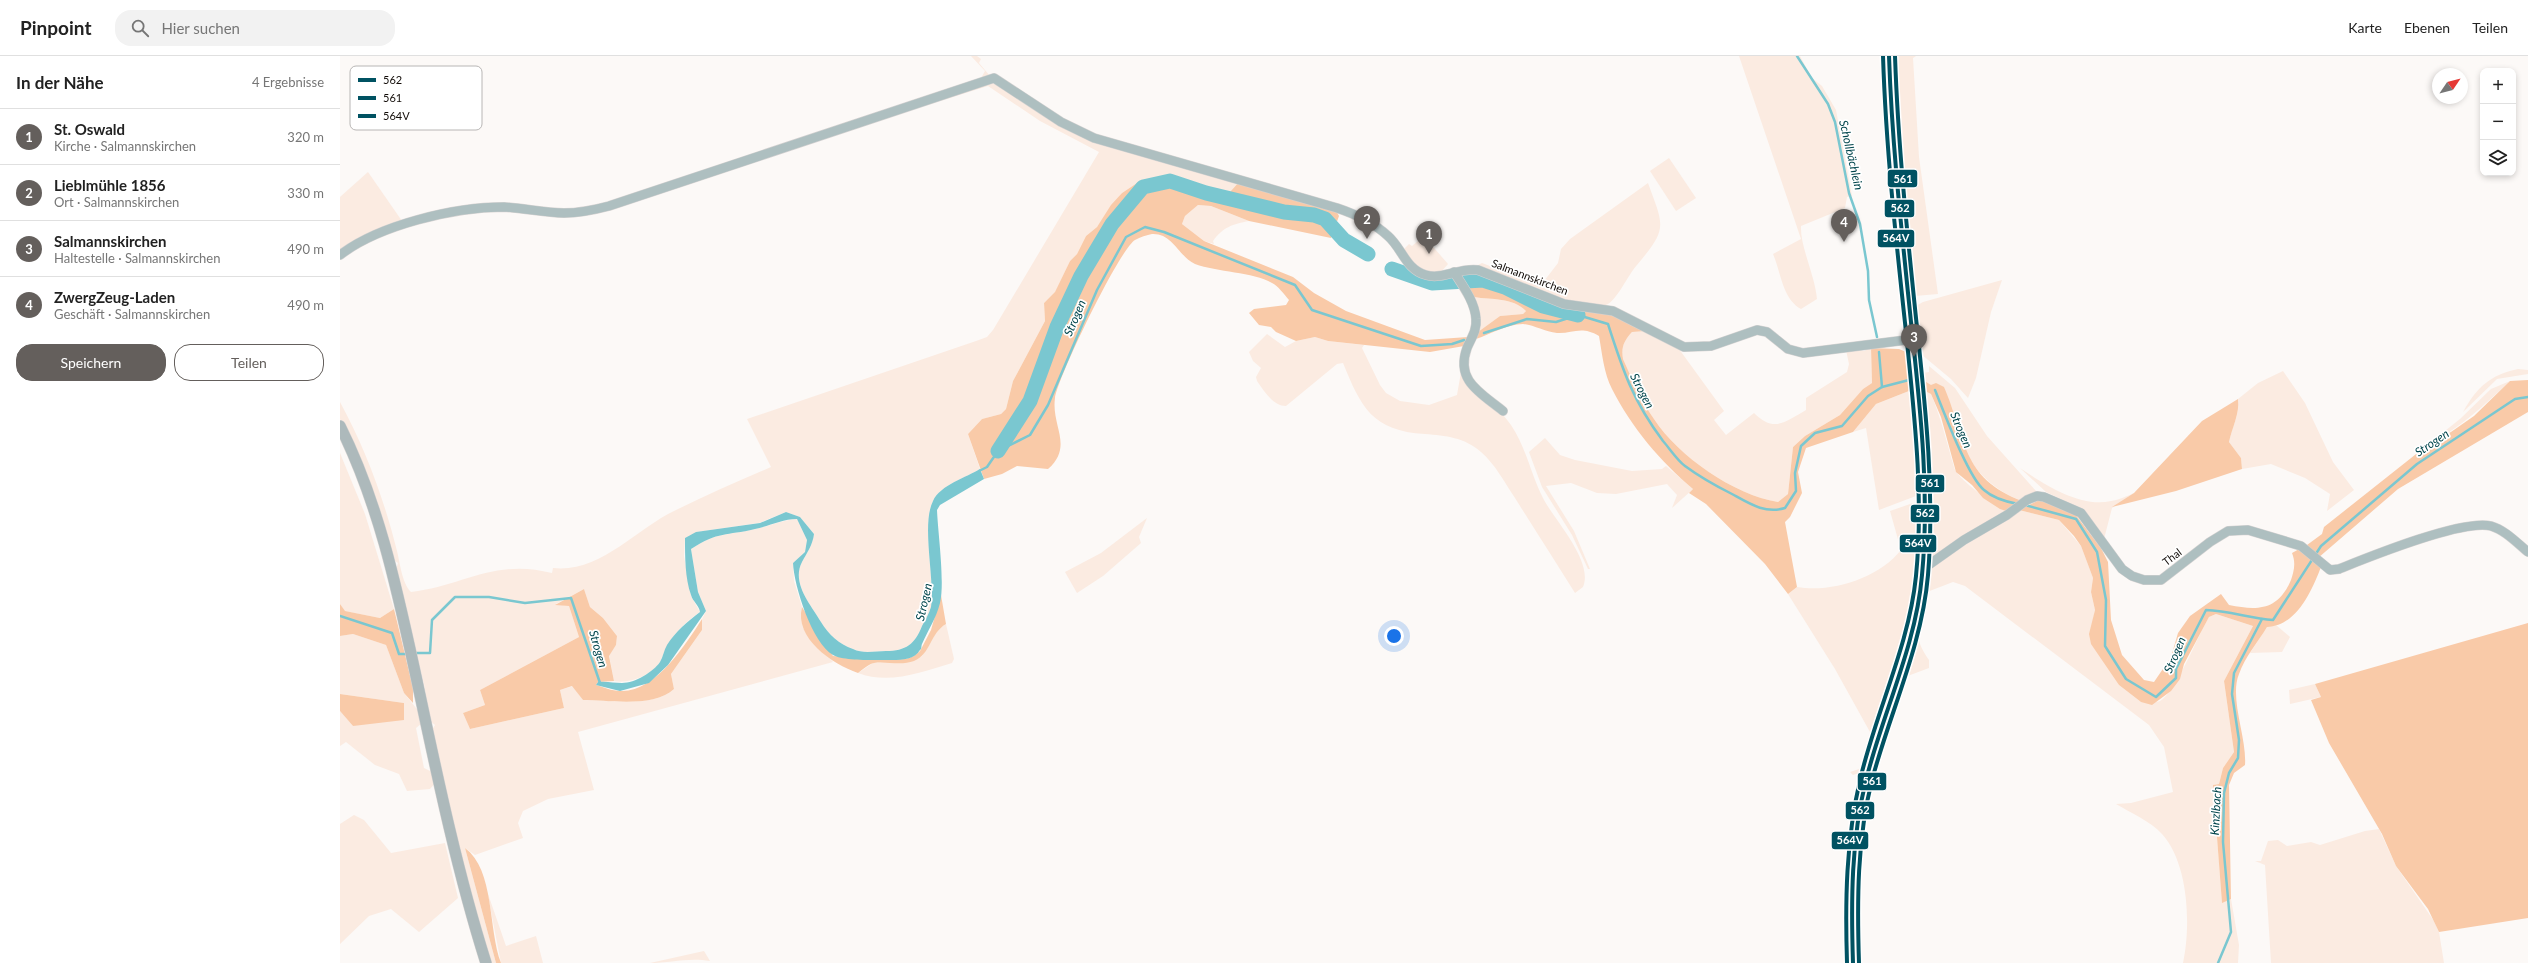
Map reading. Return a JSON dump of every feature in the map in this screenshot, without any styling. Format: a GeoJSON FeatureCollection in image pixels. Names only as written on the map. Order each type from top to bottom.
{"type":"FeatureCollection","features":[{"type":"Feature","properties":{"kind":"main road"},"geometry":{"type":"LineString","coordinates":[[340,426],[371,499],[408,636],[466,895],[486,963]]}},
{"type":"Feature","properties":{"kind":"street"},"geometry":{"type":"LineString","coordinates":[[1853,963],[1852,869],[1860,804],[1908,642],[1923,566],[1923,497],[1917,371],[1894,172],[1889,56]]}},
{"type":"Feature","properties":{"kind":"street","name":"Salmannskirchen"},"geometry":{"type":"LineString","coordinates":[[340,255],[364,239],[390,227],[473,210],[516,208],[564,213],[597,209],[994,78],[1061,122],[1094,138],[1337,208],[1360,217],[1387,235],[1394,242],[1404,260],[1420,273],[1436,276],[1456,275],[1464,269],[1478,270],[1564,304],[1613,310],[1684,347],[1711,346],[1757,330],[1767,332],[1788,349],[1803,353],[1914,339]]}},
{"type":"Feature","properties":{"kind":"street"},"geometry":{"type":"LineString","coordinates":[[1456,275],[1466,290],[1473,306],[1476,320],[1474,333],[1465,355],[1464,370],[1474,387],[1503,411]]}},
{"type":"Feature","properties":{"kind":"street","name":"Thal"},"geometry":{"type":"LineString","coordinates":[[1923,566],[1930,564],[1964,540],[2027,500],[2037,496],[2044,497],[2081,513],[2122,569],[2132,576],[2144,580],[2161,580],[2210,542],[2228,531],[2248,530],[2301,546],[2321,565],[2330,570],[2339,569],[2392,548],[2478,525],[2497,529],[2528,552]]}},
{"type":"Feature","properties":{"kind":"shaded area"},"geometry":{"type":"Polygon","coordinates":[[[971,56],[977,56],[981,59],[979,63],[990,76],[980,80],[985,71],[971,56]]]}},
{"type":"Feature","properties":{"kind":"shaded area"},"geometry":{"type":"Polygon","coordinates":[[[1739,56],[1800,56],[1812,78],[1822,86],[1836,110],[1852,196],[1847,197],[1845,208],[1801,226],[1801,234],[1814,280],[1817,299],[1801,309],[1786,292],[1773,254],[1801,239],[1739,56]]]}},
{"type":"Feature","properties":{"kind":"shaded area"},"geometry":{"type":"Polygon","coordinates":[[[1893,56],[1916,56],[1913,58],[1919,157],[1938,294],[1915,296],[1913,293],[1898,168],[1893,56]]]}},
{"type":"Feature","properties":{"kind":"shaded area"},"geometry":{"type":"Polygon","coordinates":[[[992,83],[1013,92],[1053,120],[1085,136],[1239,182],[1230,192],[1221,194],[1153,178],[1137,183],[1122,193],[1097,227],[1086,236],[1077,254],[1070,261],[1055,293],[1044,303],[1045,321],[1013,381],[1006,409],[1001,414],[982,419],[968,434],[980,469],[941,490],[933,501],[928,524],[932,595],[931,607],[916,638],[909,645],[893,651],[857,651],[839,642],[831,635],[824,627],[804,594],[799,578],[799,570],[811,545],[814,534],[800,517],[786,512],[759,523],[697,532],[685,538],[684,556],[691,596],[700,612],[674,635],[656,667],[639,678],[620,682],[614,681],[609,655],[616,645],[617,636],[603,618],[590,607],[584,589],[556,604],[569,606],[579,637],[480,690],[485,705],[463,713],[470,729],[564,708],[560,690],[573,686],[583,700],[631,702],[655,699],[665,695],[674,689],[671,674],[702,630],[702,619],[706,611],[698,592],[691,549],[709,539],[722,535],[786,521],[797,519],[807,540],[805,552],[793,563],[794,581],[802,607],[801,613],[803,628],[833,662],[578,732],[594,790],[548,799],[523,811],[518,823],[523,838],[475,855],[465,848],[496,963],[490,963],[452,822],[432,730],[435,725],[430,721],[424,684],[398,582],[396,570],[398,563],[392,559],[374,500],[340,419],[340,402],[358,438],[373,475],[392,532],[403,578],[411,592],[430,589],[496,571],[532,569],[552,573],[553,568],[570,568],[586,564],[602,557],[674,511],[771,467],[747,419],[976,341],[987,337],[993,330],[1099,152],[1040,121],[988,86],[821,138],[978,85],[992,83]]]}},
{"type":"Feature","properties":{"kind":"shaded area"},"geometry":{"type":"Polygon","coordinates":[[[1669,158],[1696,198],[1676,211],[1650,171],[1669,158]]]}},
{"type":"Feature","properties":{"kind":"shaded area"},"geometry":{"type":"Polygon","coordinates":[[[368,172],[402,221],[340,253],[340,197],[368,172]]]}},
{"type":"Feature","properties":{"kind":"shaded area"},"geometry":{"type":"Polygon","coordinates":[[[1153,178],[1221,194],[1230,192],[1239,182],[1336,210],[1339,216],[1331,238],[1249,221],[1211,206],[1198,205],[1185,216],[1182,224],[1204,241],[1293,277],[1314,293],[1346,311],[1425,340],[1468,337],[1464,346],[1430,352],[1328,341],[1315,337],[1296,341],[1276,332],[1271,327],[1259,325],[1249,313],[1254,309],[1286,305],[1289,300],[1274,284],[1264,279],[1245,274],[1195,264],[1189,261],[1171,241],[1165,237],[1152,234],[1148,235],[1135,240],[1127,249],[1103,289],[1077,341],[1055,398],[1056,418],[1061,444],[1060,452],[1056,460],[1048,469],[1017,466],[1002,474],[984,479],[968,434],[982,419],[1001,414],[1006,409],[1013,381],[1045,321],[1044,303],[1055,292],[1070,261],[1077,254],[1086,236],[1097,227],[1111,205],[1122,193],[1137,183],[1153,178]]]}},
{"type":"Feature","properties":{"kind":"shaded area"},"geometry":{"type":"Polygon","coordinates":[[[1648,183],[1660,219],[1658,234],[1647,253],[1634,269],[1619,292],[1608,304],[1598,306],[1564,300],[1476,266],[1482,263],[1541,285],[1558,263],[1561,249],[1570,239],[1648,183]]]}},
{"type":"Feature","properties":{"kind":"shaded area"},"geometry":{"type":"Polygon","coordinates":[[[1198,205],[1211,206],[1249,221],[1238,223],[1225,229],[1213,241],[1214,244],[1204,241],[1182,224],[1185,216],[1198,205]]]}},
{"type":"Feature","properties":{"kind":"shaded area"},"geometry":{"type":"Polygon","coordinates":[[[1419,240],[1428,241],[1448,264],[1440,273],[1420,270],[1402,251],[1409,244],[1412,246],[1419,240]]]}},
{"type":"Feature","properties":{"kind":"shaded area"},"geometry":{"type":"Polygon","coordinates":[[[1468,272],[1483,274],[1510,285],[1606,312],[1646,331],[1632,332],[1624,344],[1622,355],[1637,390],[1654,419],[1677,447],[1708,472],[1743,491],[1761,498],[1778,502],[1788,494],[1793,447],[1805,436],[1840,415],[1863,389],[1872,383],[1871,348],[1899,349],[1911,354],[1914,389],[1876,404],[1853,432],[1806,448],[1798,472],[1802,493],[1790,517],[1785,522],[1797,587],[1788,594],[1765,564],[1706,504],[1689,493],[1693,489],[1658,456],[1628,417],[1609,383],[1599,336],[1582,330],[1557,333],[1523,324],[1517,324],[1505,327],[1476,339],[1478,332],[1500,316],[1523,314],[1526,311],[1508,301],[1474,297],[1461,275],[1468,272]]]}},
{"type":"Feature","properties":{"kind":"shaded area"},"geometry":{"type":"Polygon","coordinates":[[[2002,280],[1991,312],[1976,378],[1968,398],[1951,379],[1921,354],[1916,306],[1923,302],[2002,280]]]}},
{"type":"Feature","properties":{"kind":"shaded area"},"geometry":{"type":"Polygon","coordinates":[[[1474,297],[1508,301],[1526,311],[1523,314],[1500,316],[1478,332],[1474,297]]]}},
{"type":"Feature","properties":{"kind":"shaded area"},"geometry":{"type":"Polygon","coordinates":[[[1646,331],[1679,349],[1724,411],[1714,420],[1726,435],[1754,413],[1768,423],[1780,424],[1806,410],[1806,398],[1847,372],[1849,364],[1846,350],[1864,351],[1871,348],[1872,383],[1863,389],[1840,415],[1805,436],[1793,447],[1788,494],[1778,502],[1761,498],[1743,491],[1708,472],[1677,447],[1664,433],[1645,405],[1623,359],[1622,351],[1625,341],[1629,335],[1632,332],[1646,331]]]}},
{"type":"Feature","properties":{"kind":"shaded area"},"geometry":{"type":"Polygon","coordinates":[[[1267,334],[1285,347],[1296,341],[1315,337],[1328,341],[1364,345],[1362,348],[1380,385],[1386,393],[1400,401],[1429,405],[1457,395],[1461,372],[1500,412],[1511,425],[1521,442],[1543,498],[1578,553],[1583,565],[1585,577],[1583,587],[1575,593],[1500,474],[1481,452],[1475,447],[1461,440],[1407,432],[1392,428],[1381,422],[1371,414],[1363,404],[1343,363],[1337,364],[1286,406],[1277,404],[1273,401],[1257,381],[1256,377],[1261,368],[1253,361],[1249,352],[1267,334]]]}},
{"type":"Feature","properties":{"kind":"shaded area"},"geometry":{"type":"Polygon","coordinates":[[[1929,366],[1955,388],[1987,436],[2036,491],[2022,501],[2000,490],[1981,474],[1967,455],[1957,428],[1951,405],[1941,393],[1923,380],[1923,373],[1929,372],[1929,366]]]}},
{"type":"Feature","properties":{"kind":"shaded area"},"geometry":{"type":"Polygon","coordinates":[[[2518,369],[2528,370],[2528,374],[2497,379],[2463,412],[2468,403],[2485,383],[2500,375],[2518,369]]]}},
{"type":"Feature","properties":{"kind":"shaded area"},"geometry":{"type":"Polygon","coordinates":[[[2283,371],[2305,403],[2333,462],[2354,490],[2327,511],[2330,494],[2305,478],[2271,464],[2242,469],[2241,458],[2229,442],[2237,415],[2238,399],[2258,383],[2283,371]]]}},
{"type":"Feature","properties":{"kind":"shaded area"},"geometry":{"type":"Polygon","coordinates":[[[1923,380],[1931,385],[1936,383],[1944,387],[1962,439],[1976,468],[1987,481],[2002,492],[2022,501],[2009,512],[2000,509],[1983,498],[1972,485],[1956,472],[1941,417],[1931,394],[1923,390],[1923,380]]]}},
{"type":"Feature","properties":{"kind":"shaded area"},"geometry":{"type":"Polygon","coordinates":[[[2528,380],[2528,412],[2398,489],[2318,558],[2307,545],[2322,534],[2324,527],[2430,443],[2451,432],[2474,416],[2510,381],[2528,380]]]}},
{"type":"Feature","properties":{"kind":"shaded area"},"geometry":{"type":"Polygon","coordinates":[[[2510,381],[2463,423],[2430,443],[2460,419],[2491,389],[2510,381]]]}},
{"type":"Feature","properties":{"kind":"shaded area"},"geometry":{"type":"Polygon","coordinates":[[[1914,389],[1919,491],[1916,496],[1879,510],[1866,428],[1853,432],[1876,404],[1914,389]]]}},
{"type":"Feature","properties":{"kind":"shaded area"},"geometry":{"type":"Polygon","coordinates":[[[1923,390],[1931,394],[1935,403],[1954,467],[1957,472],[1962,479],[1978,492],[2009,512],[1933,559],[1928,556],[1927,549],[1927,470],[1923,390]]]}},
{"type":"Feature","properties":{"kind":"shaded area"},"geometry":{"type":"Polygon","coordinates":[[[2238,399],[2237,415],[2229,442],[2241,458],[2242,469],[2176,491],[2112,507],[2134,493],[2202,421],[2238,399]]]}},
{"type":"Feature","properties":{"kind":"shaded area"},"geometry":{"type":"Polygon","coordinates":[[[1545,438],[1560,455],[1575,460],[1632,471],[1662,469],[1666,466],[1693,489],[1672,508],[1677,495],[1667,484],[1616,494],[1597,493],[1571,483],[1546,486],[1574,531],[1590,569],[1588,569],[1572,535],[1542,487],[1529,452],[1545,438]]]}},
{"type":"Feature","properties":{"kind":"shaded area"},"geometry":{"type":"Polygon","coordinates":[[[340,453],[365,514],[394,609],[380,618],[344,611],[340,604],[340,453]]]}},
{"type":"Feature","properties":{"kind":"shaded area"},"geometry":{"type":"Polygon","coordinates":[[[2020,468],[2063,493],[2087,501],[2099,502],[2114,500],[2134,493],[2112,508],[2104,539],[2084,510],[2046,492],[2020,468]]]}},
{"type":"Feature","properties":{"kind":"shaded area"},"geometry":{"type":"Polygon","coordinates":[[[2041,499],[2075,514],[2101,548],[2108,562],[2111,620],[2122,655],[2144,680],[2154,682],[2171,657],[2178,633],[2190,616],[2221,594],[2229,605],[2240,607],[2258,608],[2274,603],[2286,590],[2291,580],[2294,567],[2292,553],[2301,548],[2321,567],[2308,596],[2295,614],[2278,625],[2267,627],[2248,656],[2236,684],[2237,706],[2244,743],[2245,765],[2234,773],[2229,785],[2231,899],[2222,903],[2213,785],[2219,784],[2223,768],[2234,752],[2224,681],[2253,626],[2216,614],[2209,617],[2184,664],[2180,679],[2171,691],[2152,705],[2141,702],[2119,685],[2091,644],[2089,634],[2095,610],[2091,592],[2093,578],[2081,546],[2059,520],[2019,510],[2041,499]]]}},
{"type":"Feature","properties":{"kind":"shaded area"},"geometry":{"type":"Polygon","coordinates":[[[1913,503],[1918,507],[1920,540],[1918,573],[1913,606],[1896,670],[1865,765],[1862,772],[1853,775],[1850,772],[1859,769],[1861,765],[1870,732],[1835,669],[1788,594],[1797,587],[1825,588],[1854,581],[1868,576],[1892,560],[1901,550],[1890,511],[1913,503]]]}},
{"type":"Feature","properties":{"kind":"shaded area"},"geometry":{"type":"Polygon","coordinates":[[[2019,510],[2059,520],[2081,546],[2093,578],[2091,592],[2095,610],[2093,620],[2119,685],[2141,702],[2158,702],[2166,696],[2179,676],[2209,617],[2216,614],[2253,626],[2224,681],[2234,752],[2223,768],[2219,784],[2213,785],[2222,902],[2231,899],[2239,945],[2238,963],[2183,963],[2186,948],[2187,914],[2183,878],[2178,862],[2171,847],[2157,829],[2116,804],[2131,803],[2173,792],[2164,747],[2149,725],[1965,586],[1953,582],[1927,592],[1919,619],[1918,635],[1923,651],[1929,660],[1929,668],[1905,677],[1895,704],[1893,723],[1890,726],[1870,796],[1861,849],[1858,892],[1860,963],[1857,963],[1856,929],[1858,926],[1856,925],[1855,896],[1862,816],[1872,773],[1908,652],[1913,652],[1916,646],[1913,637],[1927,570],[2019,510]]]}},
{"type":"Feature","properties":{"kind":"shaded area"},"geometry":{"type":"Polygon","coordinates":[[[1147,518],[1139,537],[1141,543],[1103,576],[1077,593],[1065,572],[1101,553],[1147,518]]]}},
{"type":"Feature","properties":{"kind":"shaded area"},"geometry":{"type":"Polygon","coordinates":[[[584,589],[590,607],[603,618],[617,636],[616,645],[609,656],[614,681],[598,682],[596,685],[611,690],[633,690],[657,676],[678,653],[702,619],[702,630],[671,674],[674,689],[655,699],[618,702],[583,700],[572,686],[560,690],[564,708],[470,729],[463,713],[485,705],[480,690],[579,637],[569,606],[555,605],[584,589]]]}},
{"type":"Feature","properties":{"kind":"shaded area"},"geometry":{"type":"Polygon","coordinates":[[[941,595],[946,624],[937,633],[920,658],[904,663],[874,663],[858,673],[837,663],[817,648],[809,639],[801,618],[802,607],[833,656],[885,660],[906,659],[914,656],[920,651],[931,630],[941,595]]]}},
{"type":"Feature","properties":{"kind":"shaded area"},"geometry":{"type":"Polygon","coordinates":[[[340,604],[345,611],[380,618],[394,609],[413,688],[413,703],[404,693],[386,645],[353,634],[340,636],[340,604]]]}},
{"type":"Feature","properties":{"kind":"shaded area"},"geometry":{"type":"Polygon","coordinates":[[[2528,623],[2528,918],[2439,932],[2428,909],[2396,866],[2382,834],[2329,743],[2311,700],[2321,697],[2315,684],[2528,623]]]}},
{"type":"Feature","properties":{"kind":"shaded area"},"geometry":{"type":"Polygon","coordinates":[[[946,624],[954,659],[952,663],[905,676],[882,678],[858,673],[873,663],[913,661],[922,656],[938,629],[946,624]]]}},
{"type":"Feature","properties":{"kind":"shaded area"},"geometry":{"type":"Polygon","coordinates":[[[2276,625],[2290,637],[2282,652],[2250,653],[2267,627],[2276,625]]]}},
{"type":"Feature","properties":{"kind":"shaded area"},"geometry":{"type":"Polygon","coordinates":[[[353,634],[386,645],[404,693],[420,713],[422,723],[416,728],[424,768],[432,772],[435,783],[430,789],[407,791],[399,774],[375,765],[346,742],[340,746],[340,711],[353,726],[404,703],[340,694],[340,636],[353,634]]]}},
{"type":"Feature","properties":{"kind":"shaded area"},"geometry":{"type":"Polygon","coordinates":[[[2315,684],[2321,697],[2290,704],[2289,690],[2315,684]]]}},
{"type":"Feature","properties":{"kind":"shaded area"},"geometry":{"type":"Polygon","coordinates":[[[340,694],[404,703],[404,720],[353,726],[340,711],[340,694]]]}},
{"type":"Feature","properties":{"kind":"shaded area"},"geometry":{"type":"Polygon","coordinates":[[[354,815],[364,820],[391,853],[445,843],[458,898],[419,932],[391,909],[369,916],[340,944],[340,824],[354,815]]]}},
{"type":"Feature","properties":{"kind":"shaded area"},"geometry":{"type":"Polygon","coordinates":[[[2379,829],[2396,866],[2434,921],[2439,932],[2444,963],[2271,963],[2265,865],[2255,861],[2261,861],[2268,841],[2278,840],[2287,846],[2311,842],[2320,845],[2365,831],[2379,829]]]}},
{"type":"Feature","properties":{"kind":"shaded area"},"geometry":{"type":"Polygon","coordinates":[[[465,848],[475,858],[486,885],[494,934],[501,963],[496,963],[465,848]]]}},
{"type":"Feature","properties":{"kind":"shaded area"},"geometry":{"type":"Polygon","coordinates":[[[487,891],[506,946],[536,936],[543,963],[501,963],[487,891]]]}},
{"type":"Feature","properties":{"kind":"shaded area"},"geometry":{"type":"Polygon","coordinates":[[[704,951],[710,961],[687,960],[650,963],[704,951]]]}},
{"type":"Feature","properties":{"kind":"water"},"geometry":{"type":"Polygon","coordinates":[[[980,469],[984,479],[940,505],[937,510],[942,571],[940,603],[921,649],[914,656],[896,660],[851,659],[838,657],[825,649],[811,627],[797,585],[793,563],[805,552],[807,540],[797,519],[792,519],[709,539],[691,549],[698,592],[706,611],[668,665],[649,683],[620,691],[596,685],[598,682],[627,683],[648,673],[660,662],[670,640],[686,623],[700,612],[692,597],[686,575],[685,538],[696,532],[760,523],[786,512],[800,517],[814,534],[811,545],[799,570],[799,578],[804,594],[827,631],[843,644],[857,651],[893,651],[904,648],[916,638],[931,607],[932,595],[928,524],[933,501],[941,490],[980,469]]]}},
{"type":"Feature","properties":{"kind":"waterway","name":"Schollbächlein"},"geometry":{"type":"LineString","coordinates":[[1797,56],[1828,104],[1835,122],[1849,193],[1860,224],[1868,271],[1869,300],[1877,337]]}},
{"type":"Feature","properties":{"kind":"waterway"},"geometry":{"type":"LineString","coordinates":[[998,451],[1030,401],[1057,327],[1081,276],[1112,224],[1143,187],[1170,181],[1206,193],[1284,212],[1314,215],[1325,219],[1344,240],[1368,254]]}},
{"type":"Feature","properties":{"kind":"waterway","name":"Strogen"},"geometry":{"type":"LineString","coordinates":[[979,471],[987,467],[998,451],[1030,435],[1048,405],[1097,290],[1126,237],[1145,227],[1164,232],[1295,285],[1312,310],[1421,346],[1452,344],[1464,340]]}},
{"type":"Feature","properties":{"kind":"waterway"},"geometry":{"type":"LineString","coordinates":[[1392,269],[1432,283],[1483,280],[1505,287],[1543,306],[1578,315]]}},
{"type":"Feature","properties":{"kind":"waterway","name":"Strogen"},"geometry":{"type":"LineString","coordinates":[[1484,333],[1527,319],[1556,322],[1578,315],[1608,324],[1624,371],[1636,399],[1663,441],[1676,458],[1696,474],[1714,485],[1751,504],[1771,510],[1785,508],[1796,491],[1795,473],[1801,446],[1815,433],[1842,426],[1868,396],[1882,387],[1909,380]]}},
{"type":"Feature","properties":{"kind":"waterway","name":"Schollbächlein"},"geometry":{"type":"LineString","coordinates":[[1879,352],[1882,387]]}},
{"type":"Feature","properties":{"kind":"waterway","name":"Strogen"},"geometry":{"type":"LineString","coordinates":[[1935,390],[1957,443],[1978,483],[1984,490],[1992,495],[2005,501],[2018,504]]}},
{"type":"Feature","properties":{"kind":"waterway","name":"Strogen"},"geometry":{"type":"LineString","coordinates":[[2025,505],[2076,519],[2097,552],[2106,600],[2105,646],[2126,679],[2156,697],[2176,678],[2176,669],[2206,610],[2273,620],[2321,546],[2417,464],[2515,399],[2528,397]]}},
{"type":"Feature","properties":{"kind":"waterway","name":"Strogen"},"geometry":{"type":"LineString","coordinates":[[415,653],[430,653],[432,620],[455,597],[489,597],[525,603],[571,598],[600,683]]}},
{"type":"Feature","properties":{"kind":"waterway","name":"Strogen"},"geometry":{"type":"LineString","coordinates":[[340,616],[392,633],[399,654],[408,654]]}},
{"type":"Feature","properties":{"kind":"waterway","name":"Kinzlbach"},"geometry":{"type":"LineString","coordinates":[[2218,963],[2231,932],[2223,842],[2224,793],[2229,773],[2238,758],[2239,740],[2232,694],[2234,673],[2262,619]]}},
{"type":"Feature","properties":{"kind":"transit line","name":"564V"},"geometry":{"type":"LineString","coordinates":[[1847,963],[1846,917],[1849,848],[1855,803],[1867,754],[1907,628],[1916,576],[1918,546],[1919,515],[1917,454],[1886,125],[1883,56]]}},
{"type":"Feature","properties":{"kind":"transit line","name":"562"},"geometry":{"type":"LineString","coordinates":[[1853,963],[1852,894],[1857,825],[1866,780],[1873,755],[1913,627],[1919,601],[1924,544],[1925,512],[1923,449],[1892,123],[1889,56]]}},
{"type":"Feature","properties":{"kind":"transit line","name":"561"},"geometry":{"type":"LineString","coordinates":[[1859,963],[1858,894],[1863,825],[1872,780],[1879,755],[1919,627],[1925,601],[1930,543],[1930,479],[1928,446],[1903,187],[1895,56]]}},
{"type":"Feature","properties":{"kind":"place","name":"Lieblmühle 1856"},"geometry":{"type":"Point","coordinates":[1367,239]}},
{"type":"Feature","properties":{"kind":"place","name":"ZwergZeug-Laden"},"geometry":{"type":"Point","coordinates":[1844,242]}},
{"type":"Feature","properties":{"kind":"place","name":"St. Oswald"},"geometry":{"type":"Point","coordinates":[1429,254]}},
{"type":"Feature","properties":{"kind":"place","name":"Salmannskirchen"},"geometry":{"type":"Point","coordinates":[1914,357]}}]}
